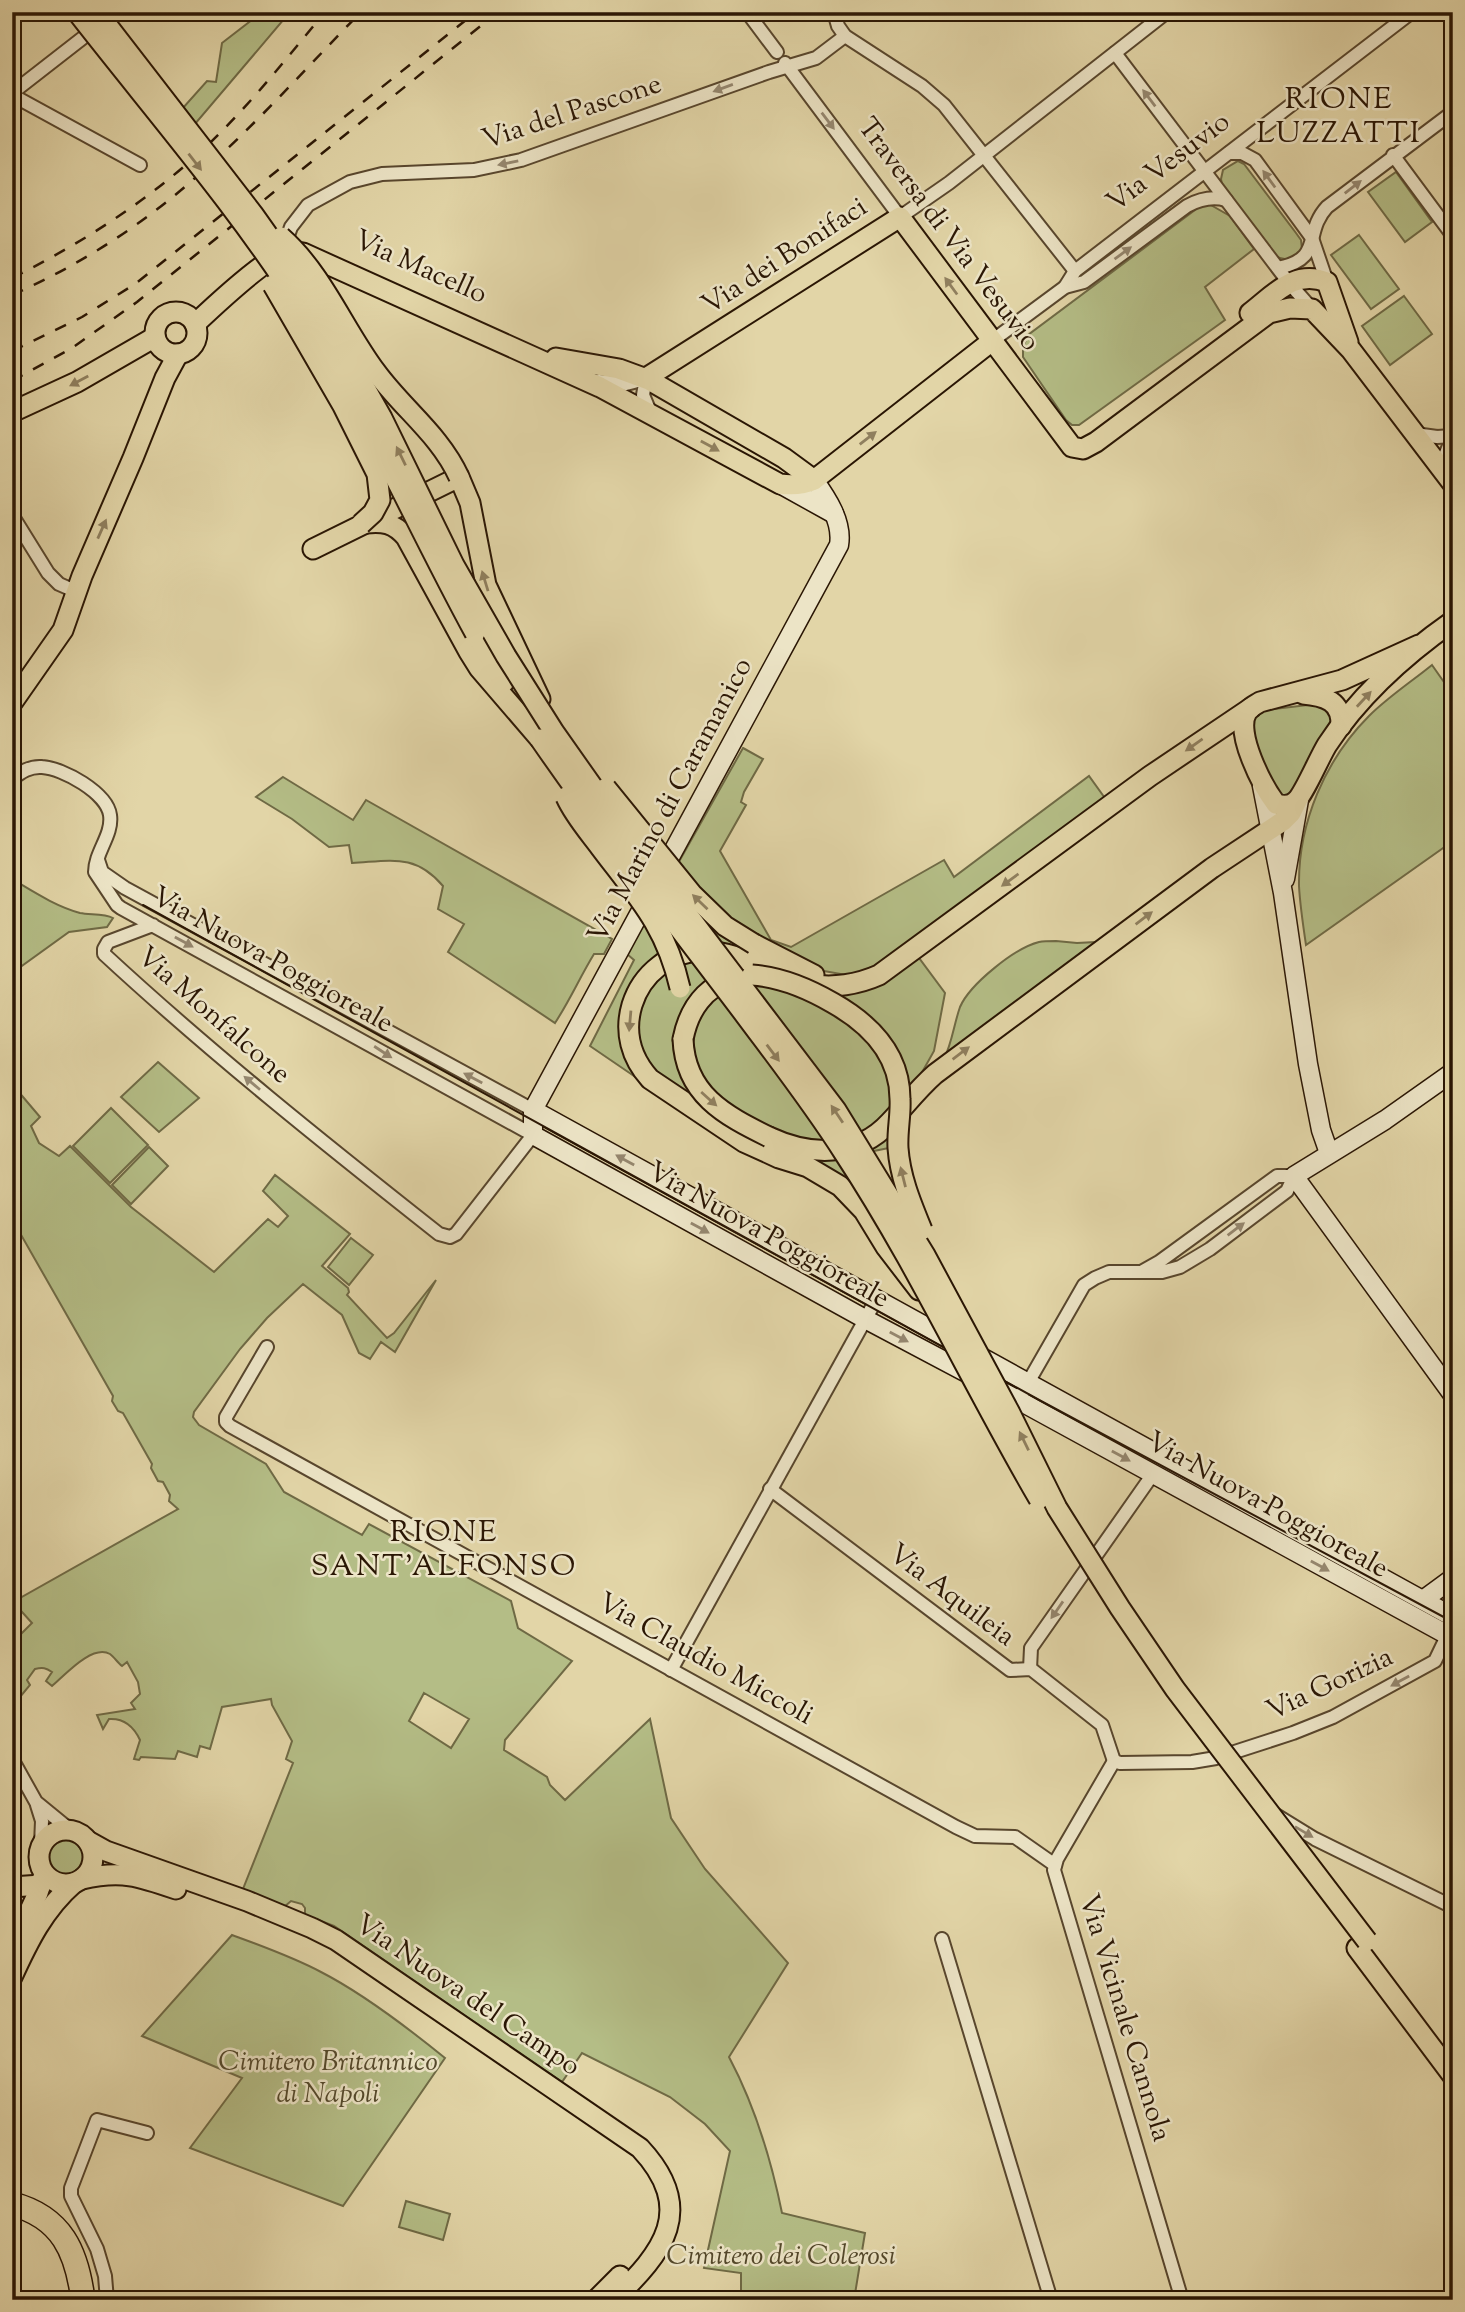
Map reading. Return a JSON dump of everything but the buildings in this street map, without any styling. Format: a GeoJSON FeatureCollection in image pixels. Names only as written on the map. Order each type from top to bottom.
{"type":"FeatureCollection","features":[{"type":"Feature","properties":{"kind":"highway"},"geometry":{"type":"LineString","coordinates":[[12,2204],[40,2214],[64,2238],[78,2269],[83,2300]]}},
{"type":"Feature","properties":{"kind":"highway"},"geometry":{"type":"LineString","coordinates":[[12,2215],[36,2225],[56,2246],[65,2267],[72,2300]]}},
{"type":"Feature","properties":{"kind":"main road"},"geometry":{"type":"LineString","coordinates":[[77,12],[250,222],[305,261],[373,368],[443,447],[470,503],[486,585],[526,665],[569,802],[652,916],[666,941],[680,988],[684,1057],[688,1072],[702,1094],[738,1121],[769,1138],[804,1150],[821,1152],[852,1147],[872,1138],[925,1083],[953,1059],[1291,813],[1312,771],[1342,726],[1374,689],[1419,645],[1453,621]]}},
{"type":"Feature","properties":{"kind":"main road"},"geometry":{"type":"LineString","coordinates":[[97,19],[250,222],[341,373],[449,584],[495,667],[547,735],[586,805],[825,1124],[1010,1413],[1057,1508],[1175,1689],[1359,1930],[1453,2059]]}},
{"type":"Feature","properties":{"kind":"main road","name":"Traversa di Via Vesuvio"},"geometry":{"type":"LineString","coordinates":[[900,217],[1062,436]]}},
{"type":"Feature","properties":{"kind":"main road","name":"Via dei Bonifaci"},"geometry":{"type":"LineString","coordinates":[[646,378],[900,217]]}},
{"type":"Feature","properties":{"kind":"main road"},"geometry":{"type":"LineString","coordinates":[[250,222],[281,300],[343,406],[377,474],[380,500],[373,513],[361,524]]}},
{"type":"Feature","properties":{"kind":"main road"},"geometry":{"type":"LineString","coordinates":[[190,319],[277,249]]}},
{"type":"Feature","properties":{"kind":"main road","name":"Via Macello"},"geometry":{"type":"LineString","coordinates":[[277,249],[547,360]]}},
{"type":"Feature","properties":{"kind":"main road"},"geometry":{"type":"LineString","coordinates":[[1062,436],[1073,438],[1088,433],[1266,301],[1280,270],[1327,282],[1336,315],[1351,350]]}},
{"type":"Feature","properties":{"kind":"main road"},"geometry":{"type":"LineString","coordinates":[[1062,436],[1072,447],[1089,447],[1269,313],[1290,307],[1312,310],[1351,350],[1453,484]]}},
{"type":"Feature","properties":{"kind":"main road"},"geometry":{"type":"LineString","coordinates":[[12,412],[77,382],[146,342],[156,324],[166,314],[173,312],[190,319],[197,331],[193,345],[178,354],[168,353],[146,342]]}},
{"type":"Feature","properties":{"kind":"main road","name":"Via Vesuvio"},"geometry":{"type":"LineString","coordinates":[[814,480],[992,341]]}},
{"type":"Feature","properties":{"kind":"main road"},"geometry":{"type":"LineString","coordinates":[[146,342],[163,362],[165,378]]}},
{"type":"Feature","properties":{"kind":"main road"},"geometry":{"type":"LineString","coordinates":[[13,700],[63,630],[75,591],[165,378],[178,354]]}},
{"type":"Feature","properties":{"kind":"main road"},"geometry":{"type":"LineString","coordinates":[[547,360],[632,372],[646,378],[784,458],[814,480],[834,514]]}},
{"type":"Feature","properties":{"kind":"main road"},"geometry":{"type":"LineString","coordinates":[[547,360],[834,514]]}},
{"type":"Feature","properties":{"kind":"main road"},"geometry":{"type":"LineString","coordinates":[[313,549],[459,477]]}},
{"type":"Feature","properties":{"kind":"main road"},"geometry":{"type":"LineString","coordinates":[[774,481],[799,485],[814,480]]}},
{"type":"Feature","properties":{"kind":"main road","name":"Via Marino di Caramanico"},"geometry":{"type":"LineString","coordinates":[[533,1110],[839,545],[841,535],[834,514]]}},
{"type":"Feature","properties":{"kind":"main road"},"geometry":{"type":"LineString","coordinates":[[361,524],[387,523],[400,530],[474,660],[547,735],[618,801],[692,894],[725,926],[754,944],[822,978],[840,983],[859,982]]}},
{"type":"Feature","properties":{"kind":"main road"},"geometry":{"type":"LineString","coordinates":[[946,1312],[894,1259],[864,1211],[840,1186],[808,1167],[744,1142],[650,1079],[638,1064],[628,1030],[630,1012],[644,980],[672,957],[689,951],[707,950],[736,957],[811,984],[829,986],[859,982],[878,975],[1150,776],[1260,702],[1358,674],[1419,645]]}},
{"type":"Feature","properties":{"kind":"main road"},"geometry":{"type":"LineString","coordinates":[[1295,694],[1321,696],[1332,700],[1340,711],[1342,726]]}},
{"type":"Feature","properties":{"kind":"main road"},"geometry":{"type":"LineString","coordinates":[[1251,708],[1246,713],[1243,729],[1258,772],[1271,828],[1308,1064],[1321,1130],[1329,1153]]}},
{"type":"Feature","properties":{"kind":"main road"},"geometry":{"type":"LineString","coordinates":[[1258,772],[1276,804],[1284,806],[1298,799]]}},
{"type":"Feature","properties":{"kind":"main road"},"geometry":{"type":"LineString","coordinates":[[1283,893],[1298,799]]}},
{"type":"Feature","properties":{"kind":"main road"},"geometry":{"type":"LineString","coordinates":[[683,1039],[689,1016],[702,996],[724,981],[752,975],[775,979],[820,996],[842,1008],[874,1033],[891,1057],[900,1084],[898,1145],[904,1184],[946,1312],[1001,1434],[1050,1517],[1167,1696],[1453,2076]]}},
{"type":"Feature","properties":{"kind":"main road"},"geometry":{"type":"LineString","coordinates":[[1453,1072],[1385,1120],[1294,1176],[1453,1395]]}},
{"type":"Feature","properties":{"kind":"main road"},"geometry":{"type":"LineString","coordinates":[[533,1110],[533,1135]]}},
{"type":"Feature","properties":{"kind":"main road","name":"Via Nuova Poggioreale"},"geometry":{"type":"LineString","coordinates":[[533,1110],[1453,1616]]}},
{"type":"Feature","properties":{"kind":"main road","name":"Via Nuova Poggioreale"},"geometry":{"type":"LineString","coordinates":[[533,1135],[865,1320],[1018,1400],[1450,1637]]}},
{"type":"Feature","properties":{"kind":"main road"},"geometry":{"type":"LineString","coordinates":[[1415,1618],[1423,1600],[1453,1578]]}},
{"type":"Feature","properties":{"kind":"main road"},"geometry":{"type":"LineString","coordinates":[[12,1978],[35,1929],[41,1893],[38,1859],[41,1844],[56,1831],[69,1829]]}},
{"type":"Feature","properties":{"kind":"main road","name":"Via Nuova del Campo"},"geometry":{"type":"LineString","coordinates":[[69,1829],[78,1832],[106,1852],[276,1912],[336,1940],[640,2148],[663,2180],[670,2207],[669,2220],[654,2258],[613,2300]]}},
{"type":"Feature","properties":{"kind":"main road"},"geometry":{"type":"LineString","coordinates":[[41,1893],[78,1881],[88,1873],[93,1857],[88,1841]]}},
{"type":"Feature","properties":{"kind":"main road","name":"Via Nuova del Campo"},"geometry":{"type":"LineString","coordinates":[[78,1881],[105,1874],[127,1874],[233,1908],[331,1951],[632,2158],[646,2175],[656,2197],[654,2230],[645,2249],[596,2300]]}},
{"type":"Feature","properties":{"kind":"main road"},"geometry":{"type":"LineString","coordinates":[[15,1887],[20,1885],[41,1893],[148,1880]]}},
{"type":"Feature","properties":{"kind":"main road"},"geometry":{"type":"LineString","coordinates":[[12,1951],[41,1893],[57,1883],[78,1881]]}},
{"type":"Feature","properties":{"kind":"street"},"geometry":{"type":"LineString","coordinates":[[86,12],[97,19],[182,136]]}},
{"type":"Feature","properties":{"kind":"street"},"geometry":{"type":"LineString","coordinates":[[116,12],[97,19],[12,94],[140,165]]}},
{"type":"Feature","properties":{"kind":"street","name":"Traversa di Via Vesuvio"},"geometry":{"type":"LineString","coordinates":[[747,12],[900,217]]}},
{"type":"Feature","properties":{"kind":"street"},"geometry":{"type":"LineString","coordinates":[[834,12],[836,22],[845,36],[931,93],[958,120],[1075,271]]}},
{"type":"Feature","properties":{"kind":"street","name":"Via dei Bonifaci"},"geometry":{"type":"LineString","coordinates":[[900,217],[929,198],[1167,12]]}},
{"type":"Feature","properties":{"kind":"street","name":"Via Vesuvio"},"geometry":{"type":"LineString","coordinates":[[992,341],[1065,287],[1075,271],[1412,12]]}},
{"type":"Feature","properties":{"kind":"street","name":"Via del Pascone"},"geometry":{"type":"LineString","coordinates":[[277,249],[309,205],[350,182],[382,174],[474,170],[521,160],[782,60],[816,58],[845,36]]}},
{"type":"Feature","properties":{"kind":"street"},"geometry":{"type":"LineString","coordinates":[[1115,53],[1312,310]]}},
{"type":"Feature","properties":{"kind":"street"},"geometry":{"type":"LineString","coordinates":[[1266,301],[1280,270],[1302,259],[1320,214],[1393,155],[1453,112]]}},
{"type":"Feature","properties":{"kind":"street"},"geometry":{"type":"LineString","coordinates":[[1258,132],[1253,151],[1255,160],[1312,238],[1327,282]]}},
{"type":"Feature","properties":{"kind":"street"},"geometry":{"type":"LineString","coordinates":[[1229,153],[1242,153],[1255,160]]}},
{"type":"Feature","properties":{"kind":"street"},"geometry":{"type":"LineString","coordinates":[[1393,155],[1453,236]]}},
{"type":"Feature","properties":{"kind":"street","name":"Via Vesuvio"},"geometry":{"type":"LineString","coordinates":[[1065,287],[1084,282],[1186,206],[1206,198],[1226,200]]}},
{"type":"Feature","properties":{"kind":"street"},"geometry":{"type":"LineString","coordinates":[[250,222],[277,249]]}},
{"type":"Feature","properties":{"kind":"street"},"geometry":{"type":"LineString","coordinates":[[582,378],[626,384],[646,378],[643,396],[651,414]]}},
{"type":"Feature","properties":{"kind":"street"},"geometry":{"type":"LineString","coordinates":[[651,414],[653,398],[663,393],[672,393]]}},
{"type":"Feature","properties":{"kind":"street"},"geometry":{"type":"LineString","coordinates":[[1415,434],[1452,436],[1440,468]]}},
{"type":"Feature","properties":{"kind":"street"},"geometry":{"type":"LineString","coordinates":[[774,481],[774,478],[784,473],[784,458]]}},
{"type":"Feature","properties":{"kind":"street"},"geometry":{"type":"LineString","coordinates":[[12,514],[48,573],[59,584],[75,591]]}},
{"type":"Feature","properties":{"kind":"street","name":"Via Nuova Poggioreale"},"geometry":{"type":"LineString","coordinates":[[12,779],[27,769],[41,766],[60,772],[98,794],[107,805],[111,818],[95,863],[96,877],[112,900],[124,909],[533,1135]]}},
{"type":"Feature","properties":{"kind":"street","name":"Via Nuova Poggioreale"},"geometry":{"type":"LineString","coordinates":[[100,850],[98,862],[102,873],[133,892],[533,1110]]}},
{"type":"Feature","properties":{"kind":"street"},"geometry":{"type":"LineString","coordinates":[[124,909],[120,901],[121,894],[133,892]]}},
{"type":"Feature","properties":{"kind":"street","name":"Via Monfalcone"},"geometry":{"type":"LineString","coordinates":[[153,925],[108,942],[104,954],[165,1010],[304,1127],[439,1234],[450,1237],[456,1234],[533,1135]]}},
{"type":"Feature","properties":{"kind":"street"},"geometry":{"type":"LineString","coordinates":[[1018,1400],[1084,1285],[1109,1272],[1168,1271],[1195,1259],[1287,1191],[1294,1176],[1277,1175],[1143,1271]]}},
{"type":"Feature","properties":{"kind":"street"},"geometry":{"type":"LineString","coordinates":[[671,1670],[876,1300]]}},
{"type":"Feature","properties":{"kind":"street","name":"Via Claudio Miccoli"},"geometry":{"type":"LineString","coordinates":[[267,1347],[226,1417],[230,1426],[956,1827],[975,1836],[1015,1837],[1055,1866]]}},
{"type":"Feature","properties":{"kind":"street"},"geometry":{"type":"LineString","coordinates":[[1030,1669],[1031,1648],[1153,1474]]}},
{"type":"Feature","properties":{"kind":"street","name":"Via Aquileia"},"geometry":{"type":"LineString","coordinates":[[770,1489],[1011,1671],[1030,1669],[1102,1725],[1114,1761]]}},
{"type":"Feature","properties":{"kind":"street","name":"Via Gorizia"},"geometry":{"type":"LineString","coordinates":[[1216,1758],[1334,1717],[1435,1661],[1450,1637]]}},
{"type":"Feature","properties":{"kind":"street"},"geometry":{"type":"LineString","coordinates":[[1114,1761],[1187,1763],[1216,1758],[1252,1801],[1315,1839],[1453,1907]]}},
{"type":"Feature","properties":{"kind":"street"},"geometry":{"type":"LineString","coordinates":[[12,1759],[36,1802],[42,1821],[41,1844]]}},
{"type":"Feature","properties":{"kind":"street","name":"Via Vicinale Cannola"},"geometry":{"type":"LineString","coordinates":[[1114,1761],[1055,1866],[1182,2300]]}},
{"type":"Feature","properties":{"kind":"street"},"geometry":{"type":"LineString","coordinates":[[36,1802],[69,1829]]}},
{"type":"Feature","properties":{"kind":"street"},"geometry":{"type":"LineString","coordinates":[[942,1939],[1051,2300]]}},
{"type":"Feature","properties":{"kind":"street"},"geometry":{"type":"LineString","coordinates":[[107,2300],[105,2276],[97,2249],[73,2203],[71,2189],[97,2120],[147,2133]]}},
{"type":"Feature","properties":{"kind":"green space"},"geometry":{"type":"Polygon","coordinates":[[[262,12],[290,12],[195,124],[182,109],[207,81],[216,82],[222,43],[262,12]]]}},
{"type":"Feature","properties":{"kind":"green space"},"geometry":{"type":"Polygon","coordinates":[[[1238,161],[1244,164],[1301,240],[1302,249],[1293,258],[1275,256],[1222,185],[1223,170],[1238,161]]]}},
{"type":"Feature","properties":{"kind":"green space"},"geometry":{"type":"Polygon","coordinates":[[[1396,172],[1432,222],[1405,242],[1368,192],[1396,172]]]}},
{"type":"Feature","properties":{"kind":"green space"},"geometry":{"type":"Polygon","coordinates":[[[1209,204],[1230,216],[1254,249],[1205,287],[1225,320],[1079,425],[1072,425],[1023,357],[1023,347],[1028,335],[1199,207],[1209,204]]]}},
{"type":"Feature","properties":{"kind":"green space"},"geometry":{"type":"Polygon","coordinates":[[[1359,235],[1399,289],[1371,309],[1331,255],[1359,235]]]}},
{"type":"Feature","properties":{"kind":"green space"},"geometry":{"type":"Polygon","coordinates":[[[1404,296],[1432,334],[1390,365],[1362,326],[1404,296]]]}},
{"type":"Feature","properties":{"kind":"green space"},"geometry":{"type":"Polygon","coordinates":[[[1432,665],[1453,695],[1453,841],[1306,945],[1299,893],[1300,862],[1303,839],[1317,794],[1339,752],[1353,733],[1384,702],[1432,665]]]}},
{"type":"Feature","properties":{"kind":"green space"},"geometry":{"type":"Polygon","coordinates":[[[1316,704],[1328,709],[1333,719],[1291,798],[1281,800],[1258,750],[1254,718],[1265,710],[1316,704]]]}},
{"type":"Feature","properties":{"kind":"green space"},"geometry":{"type":"Polygon","coordinates":[[[743,748],[763,759],[744,792],[741,802],[746,805],[720,851],[771,940],[791,947],[944,860],[954,877],[1089,776],[1107,801],[878,968],[846,975],[824,971],[758,938],[810,977],[702,943],[636,984],[636,1044],[639,1000],[664,968],[707,957],[822,992],[895,975],[919,958],[945,993],[934,1051],[913,1088],[865,1136],[782,1148],[888,1135],[889,1148],[874,1151],[847,1198],[653,1089],[590,1046],[634,960],[627,954],[743,748]]]}},
{"type":"Feature","properties":{"kind":"green space"},"geometry":{"type":"Polygon","coordinates":[[[283,777],[353,820],[366,800],[612,939],[604,954],[594,954],[555,1023],[448,952],[464,924],[438,909],[443,886],[433,875],[402,861],[352,863],[349,845],[329,847],[292,819],[256,797],[283,777]]]}},
{"type":"Feature","properties":{"kind":"green space"},"geometry":{"type":"Polygon","coordinates":[[[12,879],[71,910],[113,918],[107,927],[69,932],[12,973],[12,879]]]}},
{"type":"Feature","properties":{"kind":"green space"},"geometry":{"type":"Polygon","coordinates":[[[1039,942],[1097,942],[944,1059],[960,1007],[973,988],[994,968],[1018,951],[1039,942]]]}},
{"type":"Feature","properties":{"kind":"green space"},"geometry":{"type":"Polygon","coordinates":[[[158,1062],[199,1098],[159,1132],[121,1097],[158,1062]]]}},
{"type":"Feature","properties":{"kind":"green space","name":"Cimitero dei Colerosi"},"geometry":{"type":"Polygon","coordinates":[[[12,1084],[40,1117],[31,1126],[39,1143],[59,1156],[70,1146],[131,1207],[214,1272],[268,1219],[278,1227],[288,1216],[263,1191],[275,1175],[350,1234],[322,1266],[348,1288],[347,1295],[387,1338],[394,1333],[436,1280],[395,1352],[381,1342],[370,1359],[359,1353],[342,1315],[303,1284],[267,1318],[240,1349],[193,1417],[199,1425],[266,1464],[284,1492],[362,1535],[369,1524],[511,1601],[518,1628],[572,1661],[505,1740],[504,1750],[547,1777],[550,1785],[565,1800],[650,1719],[671,1818],[705,1869],[788,1963],[729,2057],[747,2094],[761,2133],[782,2213],[865,2233],[854,2300],[741,2300],[741,2273],[704,2268],[730,2151],[705,2124],[670,2097],[582,2053],[562,2082],[334,1926],[305,1915],[302,1904],[291,1901],[284,1907],[243,1889],[293,1763],[286,1759],[292,1741],[271,1699],[222,1707],[210,1749],[200,1746],[197,1757],[178,1751],[175,1759],[141,1757],[139,1760],[134,1759],[140,1740],[132,1727],[119,1720],[109,1719],[103,1729],[97,1715],[135,1709],[131,1703],[140,1694],[138,1682],[127,1662],[122,1666],[110,1654],[95,1653],[79,1662],[52,1686],[46,1681],[52,1672],[40,1668],[35,1669],[27,1680],[30,1685],[20,1697],[12,1690],[12,1643],[32,1623],[13,1602],[178,1509],[169,1501],[170,1495],[163,1482],[158,1481],[151,1468],[152,1464],[123,1413],[118,1411],[112,1401],[113,1396],[12,1219],[12,1084]],[[424,1693],[409,1721],[451,1748],[469,1719],[424,1693]]]}},
{"type":"Feature","properties":{"kind":"green space"},"geometry":{"type":"Polygon","coordinates":[[[111,1108],[148,1145],[110,1183],[73,1146],[111,1108]]]}},
{"type":"Feature","properties":{"kind":"green space"},"geometry":{"type":"Polygon","coordinates":[[[149,1147],[168,1166],[131,1204],[112,1185],[149,1147]]]}},
{"type":"Feature","properties":{"kind":"green space"},"geometry":{"type":"Polygon","coordinates":[[[351,1238],[373,1255],[349,1285],[328,1267],[351,1238]]]}},
{"type":"Feature","properties":{"kind":"green space"},"geometry":{"type":"Polygon","coordinates":[[[65,1834],[81,1841],[88,1857],[81,1873],[65,1880],[49,1873],[42,1857],[49,1841],[65,1834]]]}},
{"type":"Feature","properties":{"kind":"green space","name":"Cimitero Britannico di Napoli"},"geometry":{"type":"Polygon","coordinates":[[[232,1935],[288,1957],[337,1981],[385,2012],[445,2058],[343,2206],[190,2148],[242,2078],[142,2036],[232,1935]]]}},
{"type":"Feature","properties":{"kind":"green space"},"geometry":{"type":"Polygon","coordinates":[[[406,2201],[450,2214],[443,2240],[399,2227],[406,2201]]]}},
{"type":"Feature","properties":{"kind":"tram line"},"geometry":{"type":"LineString","coordinates":[[143,905],[1041,1401],[1453,1622]]}},
{"type":"Feature","properties":{"kind":"railway"},"geometry":{"type":"LineString","coordinates":[[12,278],[95,232],[147,196],[196,156],[233,120],[325,12]]}},
{"type":"Feature","properties":{"kind":"railway"},"geometry":{"type":"LineString","coordinates":[[12,295],[108,244],[174,196],[217,159],[361,12]]}},
{"type":"Feature","properties":{"kind":"railway"},"geometry":{"type":"LineString","coordinates":[[12,351],[82,317],[135,284],[476,12]]}},
{"type":"Feature","properties":{"kind":"railway"},"geometry":{"type":"LineString","coordinates":[[12,381],[72,348],[137,302],[498,12]]}},
{"type":"Feature","properties":{"kind":"district","name":"RIONE LUZZATTI"},"geometry":{"type":"Point","coordinates":[1339,117]}},
{"type":"Feature","properties":{"kind":"district","name":"RIONE SANT'ALFONSO"},"geometry":{"type":"Point","coordinates":[444,1550]}}]}
